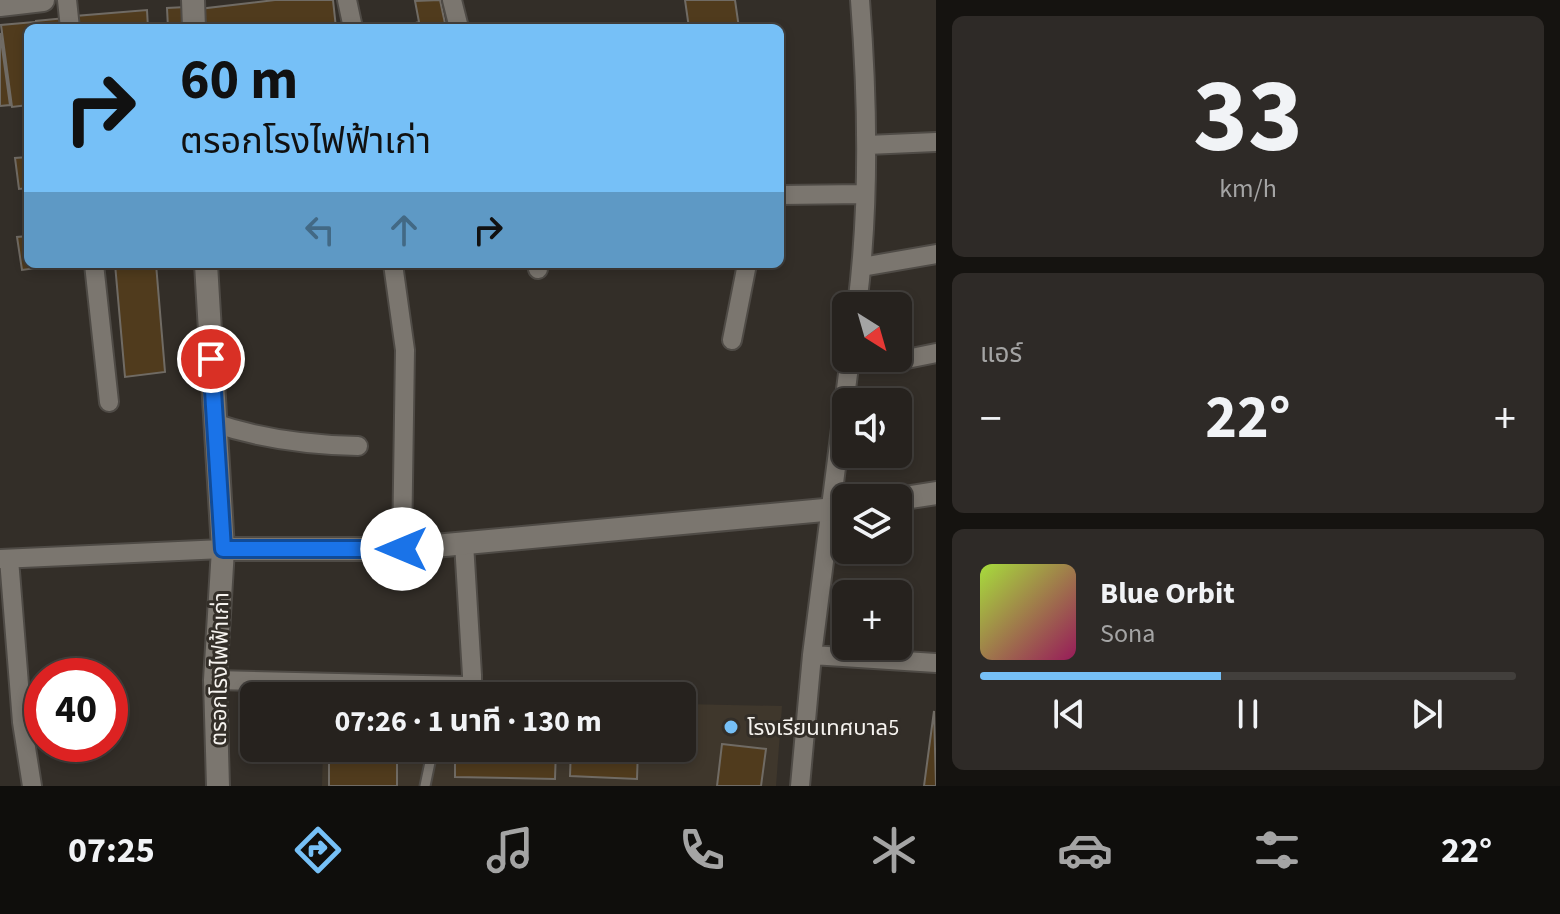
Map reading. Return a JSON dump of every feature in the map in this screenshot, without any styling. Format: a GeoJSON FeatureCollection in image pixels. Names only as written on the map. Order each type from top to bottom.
{"type":"FeatureCollection","features":[{"type":"Feature","properties":{"kind":"street"},"geometry":{"type":"LineString","coordinates":[[0,5],[43,0]]}},
{"type":"Feature","properties":{"kind":"street"},"geometry":{"type":"LineString","coordinates":[[67,0],[70,24]]}},
{"type":"Feature","properties":{"kind":"street"},"geometry":{"type":"LineString","coordinates":[[193,0],[194,24]]}},
{"type":"Feature","properties":{"kind":"street"},"geometry":{"type":"LineString","coordinates":[[347,0],[352,24]]}},
{"type":"Feature","properties":{"kind":"street"},"geometry":{"type":"LineString","coordinates":[[452,0],[458,24]]}},
{"type":"Feature","properties":{"kind":"street"},"geometry":{"type":"LineString","coordinates":[[859,292],[868,110],[860,0]]}},
{"type":"Feature","properties":{"kind":"street"},"geometry":{"type":"LineString","coordinates":[[867,145],[936,142]]}},
{"type":"Feature","properties":{"kind":"street"},"geometry":{"type":"LineString","coordinates":[[784,195],[865,194]]}},
{"type":"Feature","properties":{"kind":"street"},"geometry":{"type":"LineString","coordinates":[[862,267],[936,254]]}},
{"type":"Feature","properties":{"kind":"street"},"geometry":{"type":"LineString","coordinates":[[94,268],[109,402]]}},
{"type":"Feature","properties":{"kind":"street","name":"ตรอกโรงไฟฟ้าเก่า"},"geometry":{"type":"LineString","coordinates":[[206,268],[223,549],[215,680],[218,786]]}},
{"type":"Feature","properties":{"kind":"street"},"geometry":{"type":"LineString","coordinates":[[394,268],[405,350],[402,549]]}},
{"type":"Feature","properties":{"kind":"street"},"geometry":{"type":"LineString","coordinates":[[732,340],[746,268]]}},
{"type":"Feature","properties":{"kind":"street"},"geometry":{"type":"LineString","coordinates":[[912,358],[936,353]]}},
{"type":"Feature","properties":{"kind":"street"},"geometry":{"type":"LineString","coordinates":[[840,484],[849,372]]}},
{"type":"Feature","properties":{"kind":"street"},"geometry":{"type":"LineString","coordinates":[[214,423],[275,439],[358,446]]}},
{"type":"Feature","properties":{"kind":"street"},"geometry":{"type":"LineString","coordinates":[[912,497],[936,493]]}},
{"type":"Feature","properties":{"kind":"street"},"geometry":{"type":"LineString","coordinates":[[32,786],[5,559],[223,549],[402,549],[832,511]]}},
{"type":"Feature","properties":{"kind":"street"},"geometry":{"type":"LineString","coordinates":[[464,543],[472,682]]}},
{"type":"Feature","properties":{"kind":"street"},"geometry":{"type":"LineString","coordinates":[[800,786],[812,655],[832,543]]}},
{"type":"Feature","properties":{"kind":"street"},"geometry":{"type":"LineString","coordinates":[[812,655],[936,663]]}},
{"type":"Feature","properties":{"kind":"street"},"geometry":{"type":"LineString","coordinates":[[215,680],[260,682]]}},
{"type":"Feature","properties":{"kind":"lane"},"geometry":{"type":"LineString","coordinates":[[425,786],[430,762]]}},
{"type":"Feature","properties":{"kind":"shaded area","name":"โรงเรียนเทศบาล5"},"geometry":{"type":"Polygon","coordinates":[[[696,704],[782,706],[776,786],[322,786],[323,762],[696,762],[696,704]]]}},
{"type":"Feature","properties":{"kind":"building"},"geometry":{"type":"Polygon","coordinates":[[[275,0],[333,0],[336,24],[201,24],[199,9],[275,0]]]}},
{"type":"Feature","properties":{"kind":"building"},"geometry":{"type":"Polygon","coordinates":[[[440,0],[445,24],[412,24],[419,22],[415,1],[440,0]]]}},
{"type":"Feature","properties":{"kind":"building"},"geometry":{"type":"Polygon","coordinates":[[[685,0],[735,0],[738,24],[688,24],[685,0]]]}},
{"type":"Feature","properties":{"kind":"building"},"geometry":{"type":"Polygon","coordinates":[[[186,7],[187,24],[168,24],[167,8],[186,7]]]}},
{"type":"Feature","properties":{"kind":"building"},"geometry":{"type":"Polygon","coordinates":[[[147,10],[148,24],[76,24],[75,16],[147,10]]]}},
{"type":"Feature","properties":{"kind":"building"},"geometry":{"type":"Polygon","coordinates":[[[65,18],[66,24],[36,24],[36,21],[65,18]]]}},
{"type":"Feature","properties":{"kind":"building"},"geometry":{"type":"Polygon","coordinates":[[[34,22],[24,24],[24,106],[12,107],[1,25],[34,22]]]}},
{"type":"Feature","properties":{"kind":"building"},"geometry":{"type":"Polygon","coordinates":[[[0,33],[10,105],[0,106],[0,33]]]}},
{"type":"Feature","properties":{"kind":"building"},"geometry":{"type":"Polygon","coordinates":[[[24,157],[24,188],[19,189],[15,158],[24,157]]]}},
{"type":"Feature","properties":{"kind":"building"},"geometry":{"type":"Polygon","coordinates":[[[24,236],[24,268],[37,268],[22,270],[17,237],[24,236]]]}},
{"type":"Feature","properties":{"kind":"building"},"geometry":{"type":"Polygon","coordinates":[[[115,268],[156,268],[165,372],[125,377],[115,268]]]}},
{"type":"Feature","properties":{"kind":"building"},"geometry":{"type":"Polygon","coordinates":[[[934,711],[936,786],[924,786],[934,711]]]}},
{"type":"Feature","properties":{"kind":"building"},"geometry":{"type":"Polygon","coordinates":[[[722,744],[766,749],[761,786],[717,786],[722,744]]]}},
{"type":"Feature","properties":{"kind":"building"},"geometry":{"type":"Polygon","coordinates":[[[329,762],[397,762],[397,786],[329,786],[329,762]]]}},
{"type":"Feature","properties":{"kind":"building"},"geometry":{"type":"Polygon","coordinates":[[[455,762],[556,762],[555,779],[455,777],[455,762]]]}},
{"type":"Feature","properties":{"kind":"building"},"geometry":{"type":"Polygon","coordinates":[[[570,762],[638,762],[637,779],[570,776],[570,762]]]}},
{"type":"Feature","properties":{"kind":"place","name":"โรงเรียนเทศบาล5"},"geometry":{"type":"Point","coordinates":[731,727]}},
{"type":"Feature","properties":{"kind":"route"},"geometry":{"type":"LineString","coordinates":[[211,359],[223,549],[402,549]]}}]}
